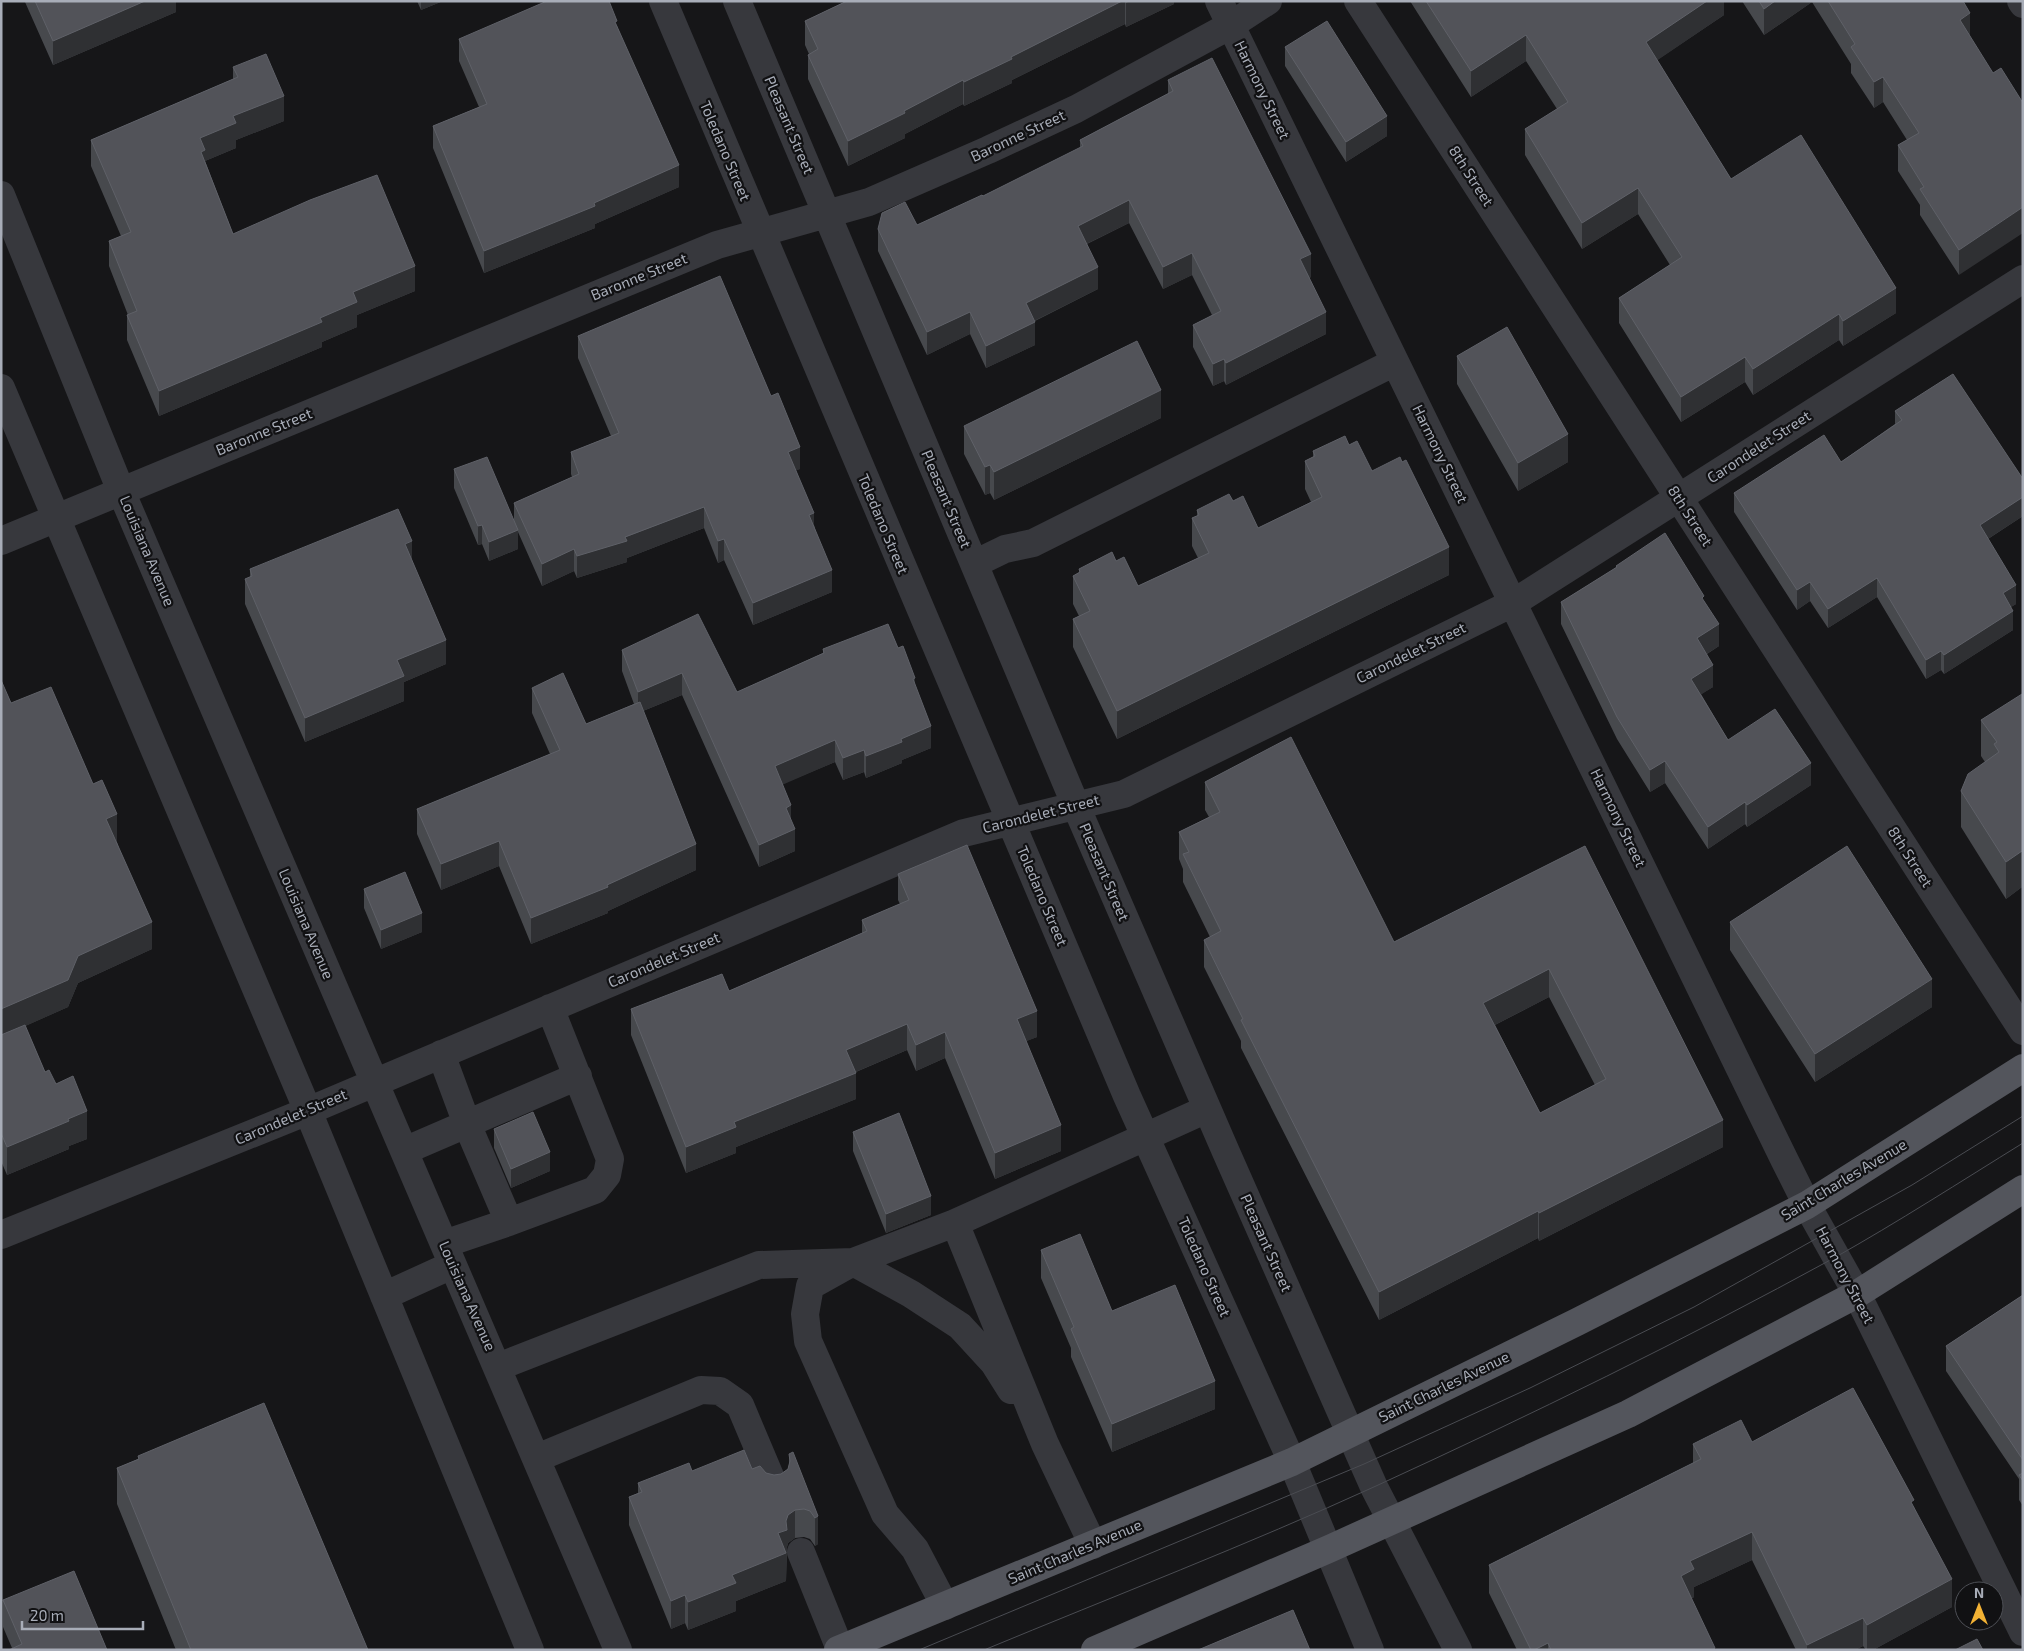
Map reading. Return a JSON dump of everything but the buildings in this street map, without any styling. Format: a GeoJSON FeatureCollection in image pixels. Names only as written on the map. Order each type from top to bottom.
{"type":"FeatureCollection","features":[{"type":"Feature","properties":{"kind":"main road","name":"Saint Charles Avenue"},"geometry":{"type":"LineString","coordinates":[[839,1649],[1292,1462],[1807,1206],[2023,1068]]}},
{"type":"Feature","properties":{"kind":"main road"},"geometry":{"type":"LineString","coordinates":[[1095,1650],[1329,1549],[1628,1414],[1857,1294],[2023,1189]]}},
{"type":"Feature","properties":{"kind":"street","name":"Toledano Street"},"geometry":{"type":"LineString","coordinates":[[663,1],[1144,1136],[1292,1462],[1370,1650]]}},
{"type":"Feature","properties":{"kind":"street","name":"Pleasant Street"},"geometry":{"type":"LineString","coordinates":[[737,1],[1076,806],[1207,1109],[1374,1487],[1458,1650]]}},
{"type":"Feature","properties":{"kind":"street","name":"Harmony Street"},"geometry":{"type":"LineString","coordinates":[[1219,1],[1807,1206],[1857,1294],[2023,1632]]}},
{"type":"Feature","properties":{"kind":"street","name":"Baronne Street"},"geometry":{"type":"LineString","coordinates":[[1,541],[718,245],[870,202],[1076,109],[1231,25],[1268,1]]}},
{"type":"Feature","properties":{"kind":"street","name":"8th Street"},"geometry":{"type":"LineString","coordinates":[[1358,1],[2023,1031]]}},
{"type":"Feature","properties":{"kind":"street","name":"Louisiana Avenue"},"geometry":{"type":"LineString","coordinates":[[1,195],[121,491],[618,1650]]}},
{"type":"Feature","properties":{"kind":"street","name":"Carondelet Street"},"geometry":{"type":"LineString","coordinates":[[1,1235],[308,1111],[964,833],[1124,794],[1512,603],[1679,499],[2023,279]]}},
{"type":"Feature","properties":{"kind":"street"},"geometry":{"type":"LineString","coordinates":[[974,564],[1005,550],[1033,543],[1396,362]]}},
{"type":"Feature","properties":{"kind":"street"},"geometry":{"type":"LineString","coordinates":[[1,388],[308,1111],[530,1650]]}},
{"type":"Feature","properties":{"kind":"street"},"geometry":{"type":"LineString","coordinates":[[384,1296],[448,1254],[509,1222],[594,1190],[607,1175],[610,1159],[550,1008]]}},
{"type":"Feature","properties":{"kind":"street"},"geometry":{"type":"LineString","coordinates":[[441,1054],[467,1124],[509,1222]]}},
{"type":"Feature","properties":{"kind":"street"},"geometry":{"type":"LineString","coordinates":[[404,1151],[578,1076]]}},
{"type":"Feature","properties":{"kind":"street"},"geometry":{"type":"LineString","coordinates":[[945,1606],[915,1548],[885,1514],[808,1341],[805,1314],[810,1286],[853,1262],[954,1223],[1207,1109]]}},
{"type":"Feature","properties":{"kind":"street"},"geometry":{"type":"LineString","coordinates":[[954,1223],[1045,1444],[1092,1544]]}},
{"type":"Feature","properties":{"kind":"street"},"geometry":{"type":"LineString","coordinates":[[498,1367],[759,1265],[853,1262],[911,1294],[960,1326],[994,1363],[1045,1444]]}},
{"type":"Feature","properties":{"kind":"street"},"geometry":{"type":"LineString","coordinates":[[537,1458],[700,1390],[720,1391],[740,1405],[775,1488]]}},
{"type":"Feature","properties":{"kind":"street"},"geometry":{"type":"LineString","coordinates":[[801,1552],[839,1649]]}},
{"type":"Feature","properties":{"kind":"tram line"},"geometry":{"type":"LineString","coordinates":[[919,1650],[1364,1464],[1530,1388],[1694,1307],[1912,1185],[2023,1116]]}},
{"type":"Feature","properties":{"kind":"tram line"},"geometry":{"type":"LineString","coordinates":[[984,1650],[1230,1550],[1327,1508],[1549,1404],[1721,1318],[1834,1258],[2023,1143]]}}]}
